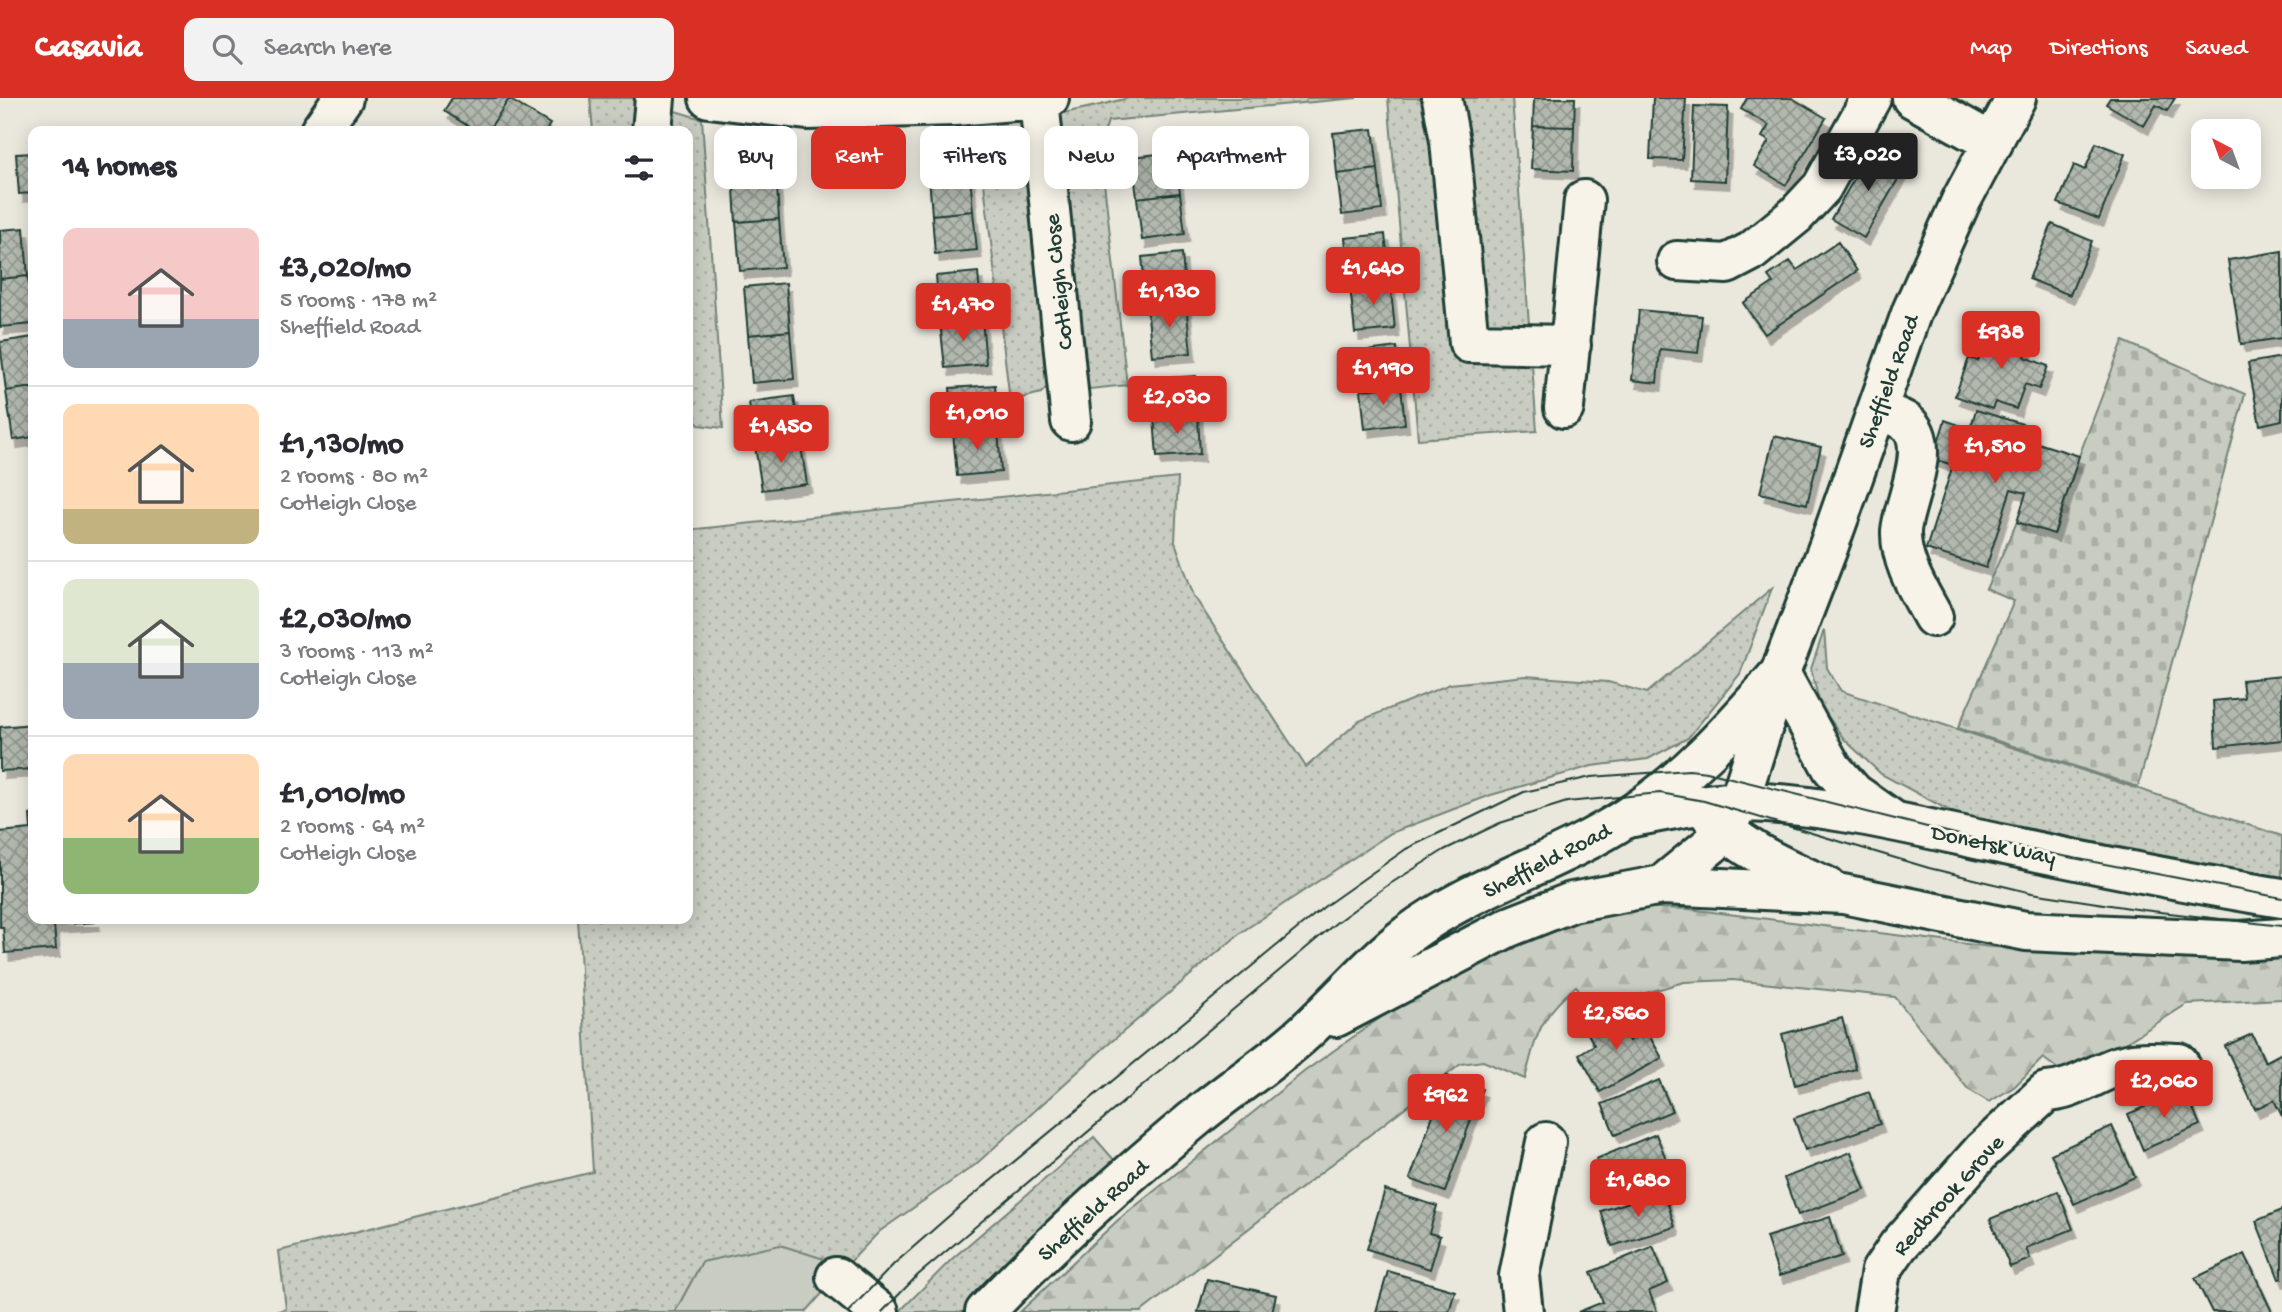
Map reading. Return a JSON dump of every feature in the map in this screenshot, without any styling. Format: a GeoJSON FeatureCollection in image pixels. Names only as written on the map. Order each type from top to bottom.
{"type":"FeatureCollection","features":[{"type":"Feature","properties":{"kind":"street"},"geometry":{"type":"LineString","coordinates":[[324,126],[344,98]]}},
{"type":"Feature","properties":{"kind":"street"},"geometry":{"type":"LineString","coordinates":[[652,126],[654,98]]}},
{"type":"Feature","properties":{"kind":"street"},"geometry":{"type":"LineString","coordinates":[[709,98],[807,110],[1044,99]]}},
{"type":"Feature","properties":{"kind":"street"},"geometry":{"type":"LineString","coordinates":[[1442,98],[1450,141],[1469,343],[1572,345]]}},
{"type":"Feature","properties":{"kind":"street"},"geometry":{"type":"LineString","coordinates":[[1677,261],[1727,264],[1752,251],[1796,215],[1822,187],[1871,98]]}},
{"type":"Feature","properties":{"kind":"street","name":"Sheffield Road"},"geometry":{"type":"LineString","coordinates":[[1303,1034],[1509,927],[1572,902],[1651,887],[1722,813],[1780,673],[1935,256],[2016,98]]}},
{"type":"Feature","properties":{"kind":"street","name":"Cotleigh Close"},"geometry":{"type":"LineString","coordinates":[[1044,99],[1071,421]]}},
{"type":"Feature","properties":{"kind":"street"},"geometry":{"type":"LineString","coordinates":[[1914,99],[1993,143]]}},
{"type":"Feature","properties":{"kind":"street"},"geometry":{"type":"LineString","coordinates":[[1564,408],[1584,200]]}},
{"type":"Feature","properties":{"kind":"street"},"geometry":{"type":"LineString","coordinates":[[1877,411],[1906,422],[1917,435],[1918,453],[1901,530],[1903,554],[1933,617]]}},
{"type":"Feature","properties":{"kind":"street"},"geometry":{"type":"LineString","coordinates":[[1780,673],[1832,768],[1854,793],[1892,820]]}},
{"type":"Feature","properties":{"kind":"street","name":"Sheffield Road"},"geometry":{"type":"LineString","coordinates":[[985,1312],[1037,1257],[1106,1194],[1200,1114],[1303,1034],[1371,966],[1409,934],[1473,896],[1544,863],[1627,818],[1708,755],[1780,673]]}},
{"type":"Feature","properties":{"kind":"street"},"geometry":{"type":"LineString","coordinates":[[1708,755],[1722,813],[1789,870],[1843,894]]}},
{"type":"Feature","properties":{"kind":"street","name":"Donetsk Way"},"geometry":{"type":"LineString","coordinates":[[1627,818],[1722,813],[1892,820],[2088,863],[2282,898]]}},
{"type":"Feature","properties":{"kind":"street"},"geometry":{"type":"LineString","coordinates":[[1651,887],[1843,894],[2026,931],[2240,941],[2282,938]]}},
{"type":"Feature","properties":{"kind":"street","name":"Redbrook Grove"},"geometry":{"type":"LineString","coordinates":[[1874,1312],[1881,1271],[1898,1246],[1982,1151],[2046,1092],[2066,1091],[2114,1068],[2137,1062],[2179,1063]]}},
{"type":"Feature","properties":{"kind":"street"},"geometry":{"type":"LineString","coordinates":[[1523,1312],[1519,1276],[1546,1142]]}},
{"type":"Feature","properties":{"kind":"street"},"geometry":{"type":"LineString","coordinates":[[836,1277],[879,1312]]}},
{"type":"Feature","properties":{"kind":"green space"},"geometry":{"type":"Polygon","coordinates":[[[590,98],[632,98],[702,119],[723,428],[699,425],[693,417],[693,126],[593,126],[590,98]]]}},
{"type":"Feature","properties":{"kind":"green space"},"geometry":{"type":"Polygon","coordinates":[[[1128,98],[1357,98],[1108,121],[1106,126],[1044,126],[1044,189],[1105,189],[1127,385],[1090,389],[1081,376],[1056,378],[1041,393],[1010,401],[985,189],[1030,189],[1030,126],[963,126],[1087,108],[1128,98]]]}},
{"type":"Feature","properties":{"kind":"green space"},"geometry":{"type":"Polygon","coordinates":[[[1388,98],[1512,98],[1537,431],[1418,439],[1388,98]]]}},
{"type":"Feature","properties":{"kind":"green space"},"geometry":{"type":"Polygon","coordinates":[[[2123,341],[2245,394],[2138,787],[1958,728],[2014,601],[1986,589],[2017,522],[2055,533],[2079,456],[2123,341]]]}},
{"type":"Feature","properties":{"kind":"green space"},"geometry":{"type":"Polygon","coordinates":[[[1178,478],[1175,542],[1194,596],[1306,767],[1359,721],[1450,684],[1525,676],[1608,682],[1647,693],[1772,588],[1740,674],[1688,738],[1648,759],[1592,766],[1491,795],[1391,833],[1243,931],[1105,1047],[975,1165],[880,1231],[846,1266],[702,1262],[675,1312],[274,1312],[286,1309],[279,1251],[593,1172],[578,924],[693,924],[693,529],[1178,478]]]}},
{"type":"Feature","properties":{"kind":"green space"},"geometry":{"type":"Polygon","coordinates":[[[1824,630],[1827,668],[1841,691],[2282,836],[2282,880],[1999,827],[1952,812],[1881,774],[1844,739],[1820,705],[1811,669],[1824,630]]]}},
{"type":"Feature","properties":{"kind":"green space"},"geometry":{"type":"Polygon","coordinates":[[[1626,907],[1689,909],[1991,947],[2282,951],[2282,999],[2187,1004],[2070,1078],[2043,1058],[2014,1087],[1989,1102],[1968,1089],[1895,997],[1733,980],[1684,982],[1594,1008],[1576,986],[1554,1008],[1541,1027],[1525,1079],[1483,1061],[1461,1064],[1141,1312],[1020,1312],[1118,1220],[1305,1071],[1411,996],[1556,920],[1626,907]]]}},
{"type":"Feature","properties":{"kind":"green space"},"geometry":{"type":"Polygon","coordinates":[[[1094,1137],[1115,1161],[987,1284],[963,1312],[899,1312],[953,1258],[1094,1137]]]}},
{"type":"Feature","properties":{"kind":"green space"},"geometry":{"type":"Polygon","coordinates":[[[780,1245],[846,1266],[806,1312],[675,1312],[702,1262],[780,1245]]]}},
{"type":"Feature","properties":{"kind":"building"},"geometry":{"type":"Polygon","coordinates":[[[452,98],[509,99],[491,126],[468,126],[444,111],[452,98]]]}},
{"type":"Feature","properties":{"kind":"building"},"geometry":{"type":"Polygon","coordinates":[[[1534,98],[1575,98],[1574,127],[1533,126],[1534,98]]]}},
{"type":"Feature","properties":{"kind":"building"},"geometry":{"type":"Polygon","coordinates":[[[1653,98],[1686,98],[1682,160],[1650,159],[1653,98]]]}},
{"type":"Feature","properties":{"kind":"building"},"geometry":{"type":"Polygon","coordinates":[[[1747,98],[1792,98],[1826,118],[1786,185],[1754,166],[1769,141],[1762,137],[1769,125],[1741,109],[1747,98]]]}},
{"type":"Feature","properties":{"kind":"building"},"geometry":{"type":"Polygon","coordinates":[[[2110,98],[2175,98],[2167,111],[2156,105],[2144,126],[2106,104],[2110,98]]]}},
{"type":"Feature","properties":{"kind":"building"},"geometry":{"type":"Polygon","coordinates":[[[509,99],[550,124],[549,126],[491,126],[509,99]]]}},
{"type":"Feature","properties":{"kind":"building"},"geometry":{"type":"Polygon","coordinates":[[[1694,106],[1728,107],[1725,181],[1691,179],[1694,106]]]}},
{"type":"Feature","properties":{"kind":"building"},"geometry":{"type":"Polygon","coordinates":[[[1533,126],[1574,127],[1573,171],[1531,169],[1533,126]]]}},
{"type":"Feature","properties":{"kind":"building"},"geometry":{"type":"Polygon","coordinates":[[[1373,129],[1378,169],[1337,174],[1333,133],[1373,129]]]}},
{"type":"Feature","properties":{"kind":"building"},"geometry":{"type":"Polygon","coordinates":[[[2096,143],[2125,154],[2099,219],[2058,203],[2074,165],[2085,170],[2096,143]]]}},
{"type":"Feature","properties":{"kind":"building"},"geometry":{"type":"Polygon","coordinates":[[[1872,148],[1905,167],[1864,238],[1831,219],[1872,148]]]}},
{"type":"Feature","properties":{"kind":"building"},"geometry":{"type":"Polygon","coordinates":[[[28,153],[28,193],[19,194],[16,154],[28,153]]]}},
{"type":"Feature","properties":{"kind":"building"},"geometry":{"type":"Polygon","coordinates":[[[1152,155],[1152,189],[1180,189],[1180,193],[1137,198],[1138,156],[1152,155]]]}},
{"type":"Feature","properties":{"kind":"building"},"geometry":{"type":"Polygon","coordinates":[[[1378,169],[1382,210],[1342,215],[1337,174],[1378,169]]]}},
{"type":"Feature","properties":{"kind":"building"},"geometry":{"type":"Polygon","coordinates":[[[734,189],[777,189],[779,219],[736,222],[734,189]]]}},
{"type":"Feature","properties":{"kind":"building"},"geometry":{"type":"Polygon","coordinates":[[[930,189],[971,189],[973,211],[932,215],[930,189]]]}},
{"type":"Feature","properties":{"kind":"building"},"geometry":{"type":"Polygon","coordinates":[[[1180,193],[1185,234],[1142,240],[1137,198],[1180,193]]]}},
{"type":"Feature","properties":{"kind":"building"},"geometry":{"type":"Polygon","coordinates":[[[973,211],[977,250],[935,254],[932,215],[973,211]]]}},
{"type":"Feature","properties":{"kind":"building"},"geometry":{"type":"Polygon","coordinates":[[[779,219],[783,267],[740,271],[736,222],[779,219]]]}},
{"type":"Feature","properties":{"kind":"building"},"geometry":{"type":"Polygon","coordinates":[[[2052,224],[2092,241],[2070,295],[2029,279],[2052,224]]]}},
{"type":"Feature","properties":{"kind":"building"},"geometry":{"type":"Polygon","coordinates":[[[24,228],[28,276],[0,279],[0,230],[24,228]]]}},
{"type":"Feature","properties":{"kind":"building"},"geometry":{"type":"Polygon","coordinates":[[[1385,234],[1390,281],[1350,286],[1345,238],[1385,234]]]}},
{"type":"Feature","properties":{"kind":"building"},"geometry":{"type":"Polygon","coordinates":[[[1838,242],[1857,271],[1765,334],[1743,303],[1773,283],[1768,276],[1790,261],[1797,270],[1838,242]]]}},
{"type":"Feature","properties":{"kind":"building"},"geometry":{"type":"Polygon","coordinates":[[[2282,251],[2282,338],[2241,344],[2228,260],[2282,251]]]}},
{"type":"Feature","properties":{"kind":"building"},"geometry":{"type":"Polygon","coordinates":[[[1182,253],[1186,303],[1147,307],[1142,257],[1182,253]]]}},
{"type":"Feature","properties":{"kind":"building"},"geometry":{"type":"Polygon","coordinates":[[[978,272],[982,318],[940,322],[936,276],[978,272]]]}},
{"type":"Feature","properties":{"kind":"building"},"geometry":{"type":"Polygon","coordinates":[[[28,276],[28,324],[0,327],[0,279],[28,276]]]}},
{"type":"Feature","properties":{"kind":"building"},"geometry":{"type":"Polygon","coordinates":[[[1390,281],[1395,329],[1355,333],[1350,286],[1390,281]]]}},
{"type":"Feature","properties":{"kind":"building"},"geometry":{"type":"Polygon","coordinates":[[[786,283],[790,331],[748,335],[744,287],[786,283]]]}},
{"type":"Feature","properties":{"kind":"building"},"geometry":{"type":"Polygon","coordinates":[[[1186,303],[1191,353],[1152,356],[1147,307],[1186,303]]]}},
{"type":"Feature","properties":{"kind":"building"},"geometry":{"type":"Polygon","coordinates":[[[1639,310],[1702,316],[1698,353],[1660,349],[1657,383],[1632,380],[1639,310]]]}},
{"type":"Feature","properties":{"kind":"building"},"geometry":{"type":"Polygon","coordinates":[[[982,318],[986,364],[945,368],[940,322],[982,318]]]}},
{"type":"Feature","properties":{"kind":"building"},"geometry":{"type":"Polygon","coordinates":[[[1991,325],[2031,339],[2025,357],[2048,366],[2039,389],[2025,384],[2016,409],[1995,402],[1992,409],[1955,396],[1969,358],[1978,361],[1991,325]]]}},
{"type":"Feature","properties":{"kind":"building"},"geometry":{"type":"Polygon","coordinates":[[[790,331],[794,379],[752,383],[748,335],[790,331]]]}},
{"type":"Feature","properties":{"kind":"building"},"geometry":{"type":"Polygon","coordinates":[[[28,338],[28,388],[6,391],[0,342],[28,338]]]}},
{"type":"Feature","properties":{"kind":"building"},"geometry":{"type":"Polygon","coordinates":[[[1397,347],[1401,386],[1361,390],[1357,352],[1397,347]]]}},
{"type":"Feature","properties":{"kind":"building"},"geometry":{"type":"Polygon","coordinates":[[[2282,357],[2282,420],[2260,425],[2248,363],[2282,357]]]}},
{"type":"Feature","properties":{"kind":"building"},"geometry":{"type":"Polygon","coordinates":[[[1196,376],[1198,415],[1154,418],[1152,379],[1196,376]]]}},
{"type":"Feature","properties":{"kind":"building"},"geometry":{"type":"Polygon","coordinates":[[[995,385],[998,429],[953,432],[950,388],[995,385]]]}},
{"type":"Feature","properties":{"kind":"building"},"geometry":{"type":"Polygon","coordinates":[[[1401,386],[1405,424],[1365,429],[1361,390],[1401,386]]]}},
{"type":"Feature","properties":{"kind":"building"},"geometry":{"type":"Polygon","coordinates":[[[28,388],[28,438],[13,440],[6,391],[28,388]]]}},
{"type":"Feature","properties":{"kind":"building"},"geometry":{"type":"Polygon","coordinates":[[[794,396],[800,440],[755,446],[749,402],[794,396]]]}},
{"type":"Feature","properties":{"kind":"building"},"geometry":{"type":"Polygon","coordinates":[[[1976,410],[2029,426],[2025,439],[2079,456],[2054,534],[2017,522],[2026,493],[2011,489],[1986,568],[1926,549],[1953,465],[1933,459],[1945,420],[1970,429],[1976,410]]]}},
{"type":"Feature","properties":{"kind":"building"},"geometry":{"type":"Polygon","coordinates":[[[1198,415],[1200,454],[1157,457],[1154,418],[1198,415]]]}},
{"type":"Feature","properties":{"kind":"building"},"geometry":{"type":"Polygon","coordinates":[[[998,429],[1001,472],[957,476],[953,432],[998,429]]]}},
{"type":"Feature","properties":{"kind":"building"},"geometry":{"type":"Polygon","coordinates":[[[1774,436],[1821,447],[1807,504],[1760,493],[1774,436]]]}},
{"type":"Feature","properties":{"kind":"building"},"geometry":{"type":"Polygon","coordinates":[[[800,440],[807,484],[762,490],[755,446],[800,440]]]}},
{"type":"Feature","properties":{"kind":"building"},"geometry":{"type":"Polygon","coordinates":[[[2282,676],[2282,740],[2216,747],[2213,701],[2244,698],[2242,680],[2282,676]]]}},
{"type":"Feature","properties":{"kind":"building"},"geometry":{"type":"Polygon","coordinates":[[[28,724],[28,769],[0,771],[0,727],[28,724]]]}},
{"type":"Feature","properties":{"kind":"building"},"geometry":{"type":"Polygon","coordinates":[[[28,829],[28,924],[68,924],[54,925],[56,949],[5,953],[3,927],[0,927],[0,832],[28,829]]]}},
{"type":"Feature","properties":{"kind":"building"},"geometry":{"type":"Polygon","coordinates":[[[1612,1010],[1629,1041],[1646,1030],[1662,1058],[1600,1092],[1579,1054],[1594,1045],[1584,1026],[1612,1010]]]}},
{"type":"Feature","properties":{"kind":"building"},"geometry":{"type":"Polygon","coordinates":[[[1842,1018],[1856,1069],[1795,1085],[1782,1034],[1842,1018]]]}},
{"type":"Feature","properties":{"kind":"building"},"geometry":{"type":"Polygon","coordinates":[[[2252,1034],[2265,1062],[2282,1053],[2282,1116],[2274,1100],[2255,1109],[2225,1046],[2252,1034]]]}},
{"type":"Feature","properties":{"kind":"building"},"geometry":{"type":"Polygon","coordinates":[[[1447,1076],[1482,1089],[1445,1192],[1410,1179],[1447,1076]]]}},
{"type":"Feature","properties":{"kind":"building"},"geometry":{"type":"Polygon","coordinates":[[[1659,1080],[1672,1111],[1615,1135],[1602,1104],[1659,1080]]]}},
{"type":"Feature","properties":{"kind":"building"},"geometry":{"type":"Polygon","coordinates":[[[2185,1089],[2200,1125],[2143,1150],[2128,1114],[2185,1089]]]}},
{"type":"Feature","properties":{"kind":"building"},"geometry":{"type":"Polygon","coordinates":[[[1869,1092],[1880,1124],[1805,1150],[1794,1118],[1869,1092]]]}},
{"type":"Feature","properties":{"kind":"building"},"geometry":{"type":"Polygon","coordinates":[[[2112,1126],[2135,1177],[2074,1204],[2051,1154],[2112,1126]]]}},
{"type":"Feature","properties":{"kind":"building"},"geometry":{"type":"Polygon","coordinates":[[[1656,1134],[1670,1169],[1610,1193],[1596,1159],[1656,1134]]]}},
{"type":"Feature","properties":{"kind":"building"},"geometry":{"type":"Polygon","coordinates":[[[1851,1152],[1865,1190],[1798,1215],[1784,1178],[1851,1152]]]}},
{"type":"Feature","properties":{"kind":"building"},"geometry":{"type":"Polygon","coordinates":[[[1385,1190],[1437,1206],[1429,1233],[1440,1236],[1430,1269],[1367,1249],[1385,1190]]]}},
{"type":"Feature","properties":{"kind":"building"},"geometry":{"type":"Polygon","coordinates":[[[1664,1191],[1675,1227],[1612,1246],[1601,1211],[1664,1191]]]}},
{"type":"Feature","properties":{"kind":"building"},"geometry":{"type":"Polygon","coordinates":[[[2058,1191],[2073,1229],[2026,1248],[2030,1259],[2010,1267],[1990,1219],[2058,1191]]]}},
{"type":"Feature","properties":{"kind":"building"},"geometry":{"type":"Polygon","coordinates":[[[2282,1210],[2282,1278],[2279,1279],[2256,1221],[2282,1210]]]}},
{"type":"Feature","properties":{"kind":"building"},"geometry":{"type":"Polygon","coordinates":[[[1830,1217],[1842,1256],[1779,1276],[1766,1237],[1830,1217]]]}},
{"type":"Feature","properties":{"kind":"building"},"geometry":{"type":"Polygon","coordinates":[[[1653,1246],[1668,1283],[1649,1291],[1657,1312],[1578,1312],[1603,1302],[1591,1272],[1653,1246]]]}},
{"type":"Feature","properties":{"kind":"building"},"geometry":{"type":"Polygon","coordinates":[[[2245,1254],[2272,1312],[2212,1312],[2195,1278],[2245,1254]]]}},
{"type":"Feature","properties":{"kind":"building"},"geometry":{"type":"Polygon","coordinates":[[[1388,1271],[1455,1291],[1449,1312],[1376,1312],[1388,1271]]]}},
{"type":"Feature","properties":{"kind":"building"},"geometry":{"type":"Polygon","coordinates":[[[1207,1279],[1276,1295],[1272,1312],[1198,1312],[1207,1279]]]}},
{"type":"Feature","properties":{"kind":"tram line"},"geometry":{"type":"LineString","coordinates":[[848,1312],[894,1264],[965,1202],[1325,906],[1406,849],[1524,792],[1591,777],[1689,770],[1707,772],[1975,839],[2282,898]]}},
{"type":"Feature","properties":{"kind":"tram line"},"geometry":{"type":"LineString","coordinates":[[882,1312],[918,1275],[1337,922],[1385,887],[1444,850],[1500,823],[1567,802],[1660,793],[1704,801],[1929,868],[2032,893],[2143,910],[2282,926]]}}]}
